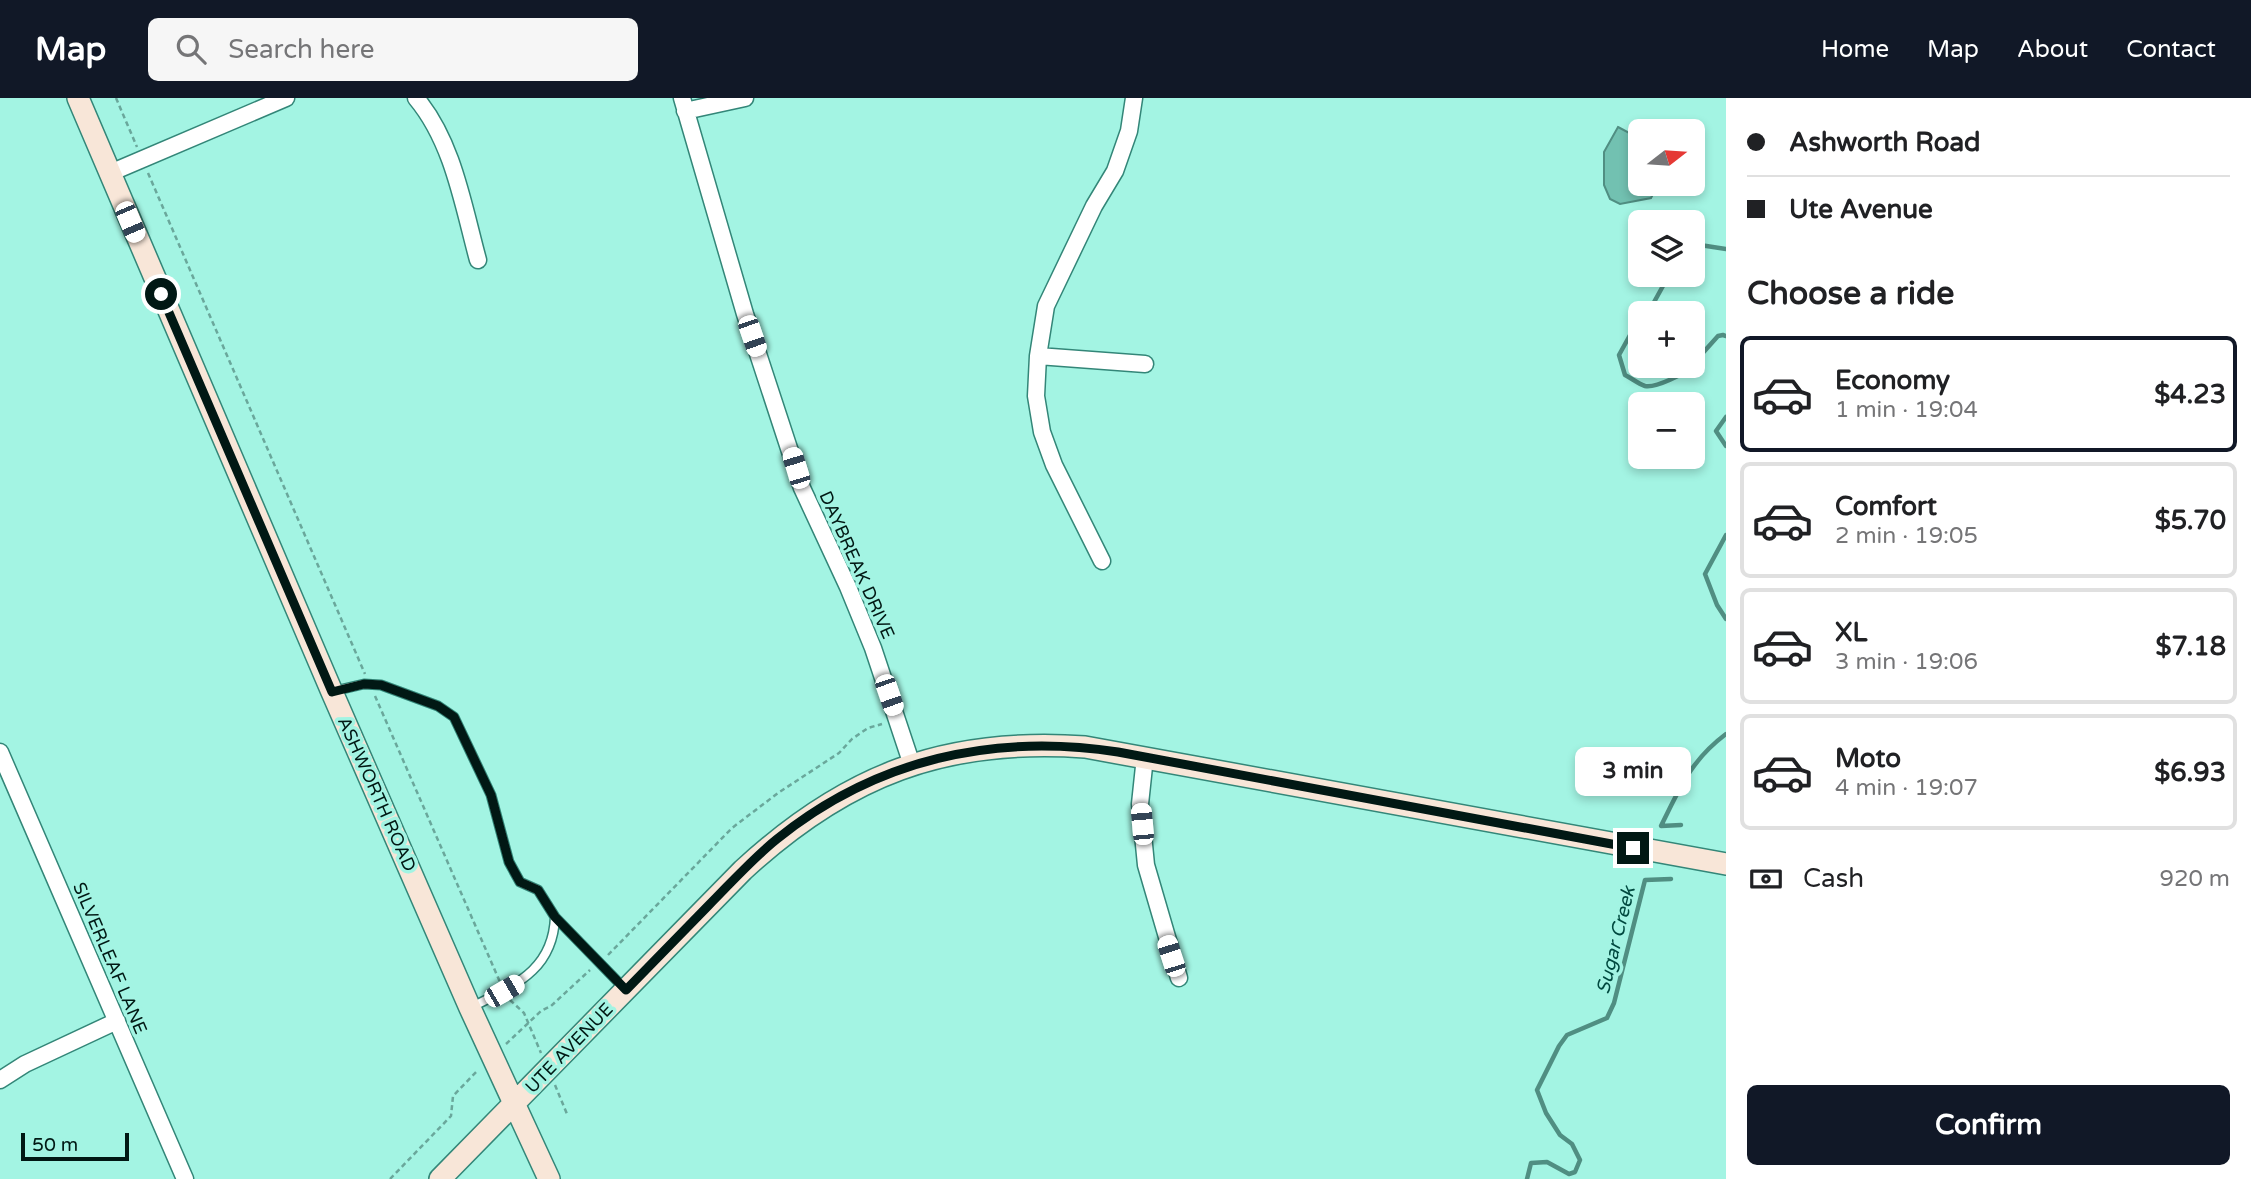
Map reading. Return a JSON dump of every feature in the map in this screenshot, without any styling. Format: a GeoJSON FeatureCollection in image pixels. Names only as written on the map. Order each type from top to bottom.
{"type":"FeatureCollection","features":[{"type":"Feature","properties":{"kind":"main road","name":"ASHWORTH ROAD"},"geometry":{"type":"LineString","coordinates":[[78,98],[332,692],[470,1008],[549,1179]]}},
{"type":"Feature","properties":{"kind":"main road","name":"UTE AVENUE"},"geometry":{"type":"LineString","coordinates":[[440,1179],[776,839],[830,802],[860,786],[912,765],[975,750],[1019,745],[1085,747],[1726,864]]}},
{"type":"Feature","properties":{"kind":"street"},"geometry":{"type":"LineString","coordinates":[[110,173],[286,98]]}},
{"type":"Feature","properties":{"kind":"street"},"geometry":{"type":"LineString","coordinates":[[416,98],[431,116],[449,157],[478,260]]}},
{"type":"Feature","properties":{"kind":"street"},"geometry":{"type":"LineString","coordinates":[[683,105],[745,98]]}},
{"type":"Feature","properties":{"kind":"street"},"geometry":{"type":"LineString","coordinates":[[1102,561],[1054,465],[1042,432],[1036,396],[1038,356],[1046,306],[1094,206],[1115,171],[1129,131],[1134,98]]}},
{"type":"Feature","properties":{"kind":"street","name":"DAYBREAK DRIVE"},"geometry":{"type":"LineString","coordinates":[[683,105],[745,314],[802,488],[873,648],[912,765]]}},
{"type":"Feature","properties":{"kind":"street"},"geometry":{"type":"LineString","coordinates":[[1038,356],[1145,364]]}},
{"type":"Feature","properties":{"kind":"street","name":"SILVERLEAF LANE"},"geometry":{"type":"LineString","coordinates":[[0,752],[185,1179]]}},
{"type":"Feature","properties":{"kind":"street"},"geometry":{"type":"LineString","coordinates":[[1145,757],[1140,804],[1146,864],[1178,978]]}},
{"type":"Feature","properties":{"kind":"street"},"geometry":{"type":"LineString","coordinates":[[0,1080],[25,1064],[117,1021]]}},
{"type":"Feature","properties":{"kind":"lane"},"geometry":{"type":"LineString","coordinates":[[332,692],[348,687],[381,685],[438,706],[454,717],[491,795],[509,862],[520,882],[538,890],[555,917],[626,990]]}},
{"type":"Feature","properties":{"kind":"lane"},"geometry":{"type":"LineString","coordinates":[[470,1008],[527,978],[551,943],[555,917]]}},
{"type":"Feature","properties":{"kind":"path"},"geometry":{"type":"LineString","coordinates":[[116,98],[213,327],[504,991],[524,1013],[567,1114]]}},
{"type":"Feature","properties":{"kind":"path"},"geometry":{"type":"LineString","coordinates":[[390,1179],[451,1116],[453,1096],[541,1011],[551,1006],[615,949],[732,828],[778,793],[839,753],[852,738],[868,728],[897,719]]}},
{"type":"Feature","properties":{"kind":"water"},"geometry":{"type":"Polygon","coordinates":[[[1618,127],[1628,132],[1628,196],[1652,196],[1651,198],[1620,204],[1610,199],[1604,185],[1604,152],[1618,127]]]}},
{"type":"Feature","properties":{"kind":"waterway","name":"Sugar Creek"},"geometry":{"type":"LineString","coordinates":[[1705,246],[1726,249]]}},
{"type":"Feature","properties":{"kind":"waterway","name":"Sugar Creek"},"geometry":{"type":"LineString","coordinates":[[1655,301],[1662,287]]}},
{"type":"Feature","properties":{"kind":"waterway","name":"Sugar Creek"},"geometry":{"type":"LineString","coordinates":[[1705,350],[1718,336],[1726,336]]}},
{"type":"Feature","properties":{"kind":"waterway","name":"Sugar Creek"},"geometry":{"type":"LineString","coordinates":[[1628,339],[1619,355],[1625,375],[1628,377]]}},
{"type":"Feature","properties":{"kind":"waterway","name":"Sugar Creek"},"geometry":{"type":"LineString","coordinates":[[1630,378],[1645,386],[1674,378]]}},
{"type":"Feature","properties":{"kind":"waterway","name":"Sugar Creek"},"geometry":{"type":"LineString","coordinates":[[1726,417],[1716,431],[1726,446]]}},
{"type":"Feature","properties":{"kind":"waterway","name":"Sugar Creek"},"geometry":{"type":"LineString","coordinates":[[1726,535],[1705,574],[1717,605],[1726,619]]}},
{"type":"Feature","properties":{"kind":"waterway","name":"Sugar Creek"},"geometry":{"type":"LineString","coordinates":[[1681,825],[1661,826],[1695,765],[1726,734]]}},
{"type":"Feature","properties":{"kind":"waterway","name":"Sugar Creek"},"geometry":{"type":"LineString","coordinates":[[1527,1179],[1531,1163],[1547,1162],[1569,1174],[1575,1172],[1580,1160],[1572,1144],[1560,1135],[1546,1113],[1537,1090],[1567,1035],[1607,1018],[1614,1003],[1645,880],[1671,879]]}},
{"type":"Feature","properties":{"kind":"route"},"geometry":{"type":"LineString","coordinates":[[161,294],[332,692],[364,684],[381,685],[438,706],[454,717],[491,795],[509,862],[520,882],[538,890],[555,917],[626,990],[743,870],[776,839],[803,820],[830,802],[890,773],[953,754],[986,748],[1052,745],[1118,752],[1633,848]]}}]}
